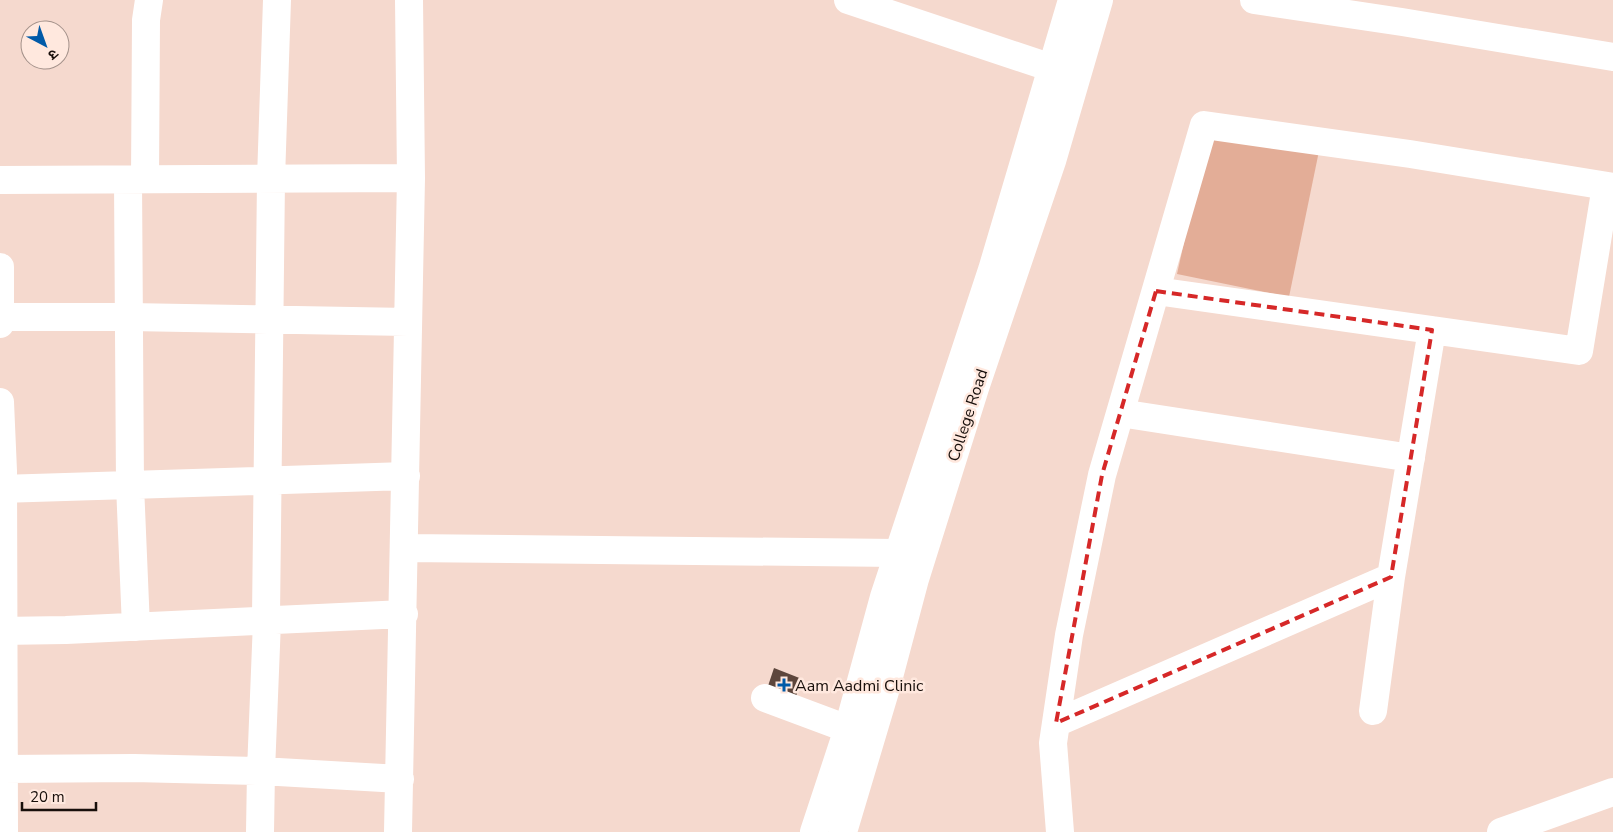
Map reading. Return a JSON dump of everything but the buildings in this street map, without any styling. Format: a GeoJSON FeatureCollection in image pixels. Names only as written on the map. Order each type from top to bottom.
{"type":"FeatureCollection","features":[{"type":"Feature","properties":{"kind":"street"},"geometry":{"type":"LineString","coordinates":[[136,627],[130,485],[129,317],[146,20],[149,0]]}},
{"type":"Feature","properties":{"kind":"street"},"geometry":{"type":"LineString","coordinates":[[260,832],[267,621],[268,319],[277,0]]}},
{"type":"Feature","properties":{"kind":"street"},"geometry":{"type":"LineString","coordinates":[[398,832],[404,614],[411,178],[409,0]]}},
{"type":"Feature","properties":{"kind":"street"},"geometry":{"type":"LineString","coordinates":[[848,0],[1052,68]]}},
{"type":"Feature","properties":{"kind":"street"},"geometry":{"type":"LineString","coordinates":[[814,832],[848,729],[884,597],[992,270],[1072,0]]}},
{"type":"Feature","properties":{"kind":"street","name":"College Road"},"geometry":{"type":"LineString","coordinates":[[842,832],[886,688],[915,579],[975,388],[1052,162],[1100,0]]}},
{"type":"Feature","properties":{"kind":"street"},"geometry":{"type":"LineString","coordinates":[[1254,0],[1613,57]]}},
{"type":"Feature","properties":{"kind":"street"},"geometry":{"type":"LineString","coordinates":[[1060,832],[1053,743],[1069,635],[1102,475],[1204,125],[1410,154],[1610,186],[1579,351],[1156,290]]}},
{"type":"Feature","properties":{"kind":"street"},"geometry":{"type":"LineString","coordinates":[[0,180],[411,178]]}},
{"type":"Feature","properties":{"kind":"street"},"geometry":{"type":"LineString","coordinates":[[0,267],[0,320],[129,317],[408,322]]}},
{"type":"Feature","properties":{"kind":"street"},"geometry":{"type":"LineString","coordinates":[[1373,711],[1391,577],[1432,330]]}},
{"type":"Feature","properties":{"kind":"street"},"geometry":{"type":"LineString","coordinates":[[0,402],[4,832]]}},
{"type":"Feature","properties":{"kind":"street"},"geometry":{"type":"LineString","coordinates":[[1120,413],[1410,458]]}},
{"type":"Feature","properties":{"kind":"street"},"geometry":{"type":"LineString","coordinates":[[2,489],[406,476]]}},
{"type":"Feature","properties":{"kind":"street"},"geometry":{"type":"LineString","coordinates":[[405,548],[898,553]]}},
{"type":"Feature","properties":{"kind":"street"},"geometry":{"type":"LineString","coordinates":[[1056,723],[1391,577]]}},
{"type":"Feature","properties":{"kind":"street"},"geometry":{"type":"LineString","coordinates":[[1,631],[66,630],[404,614]]}},
{"type":"Feature","properties":{"kind":"street"},"geometry":{"type":"LineString","coordinates":[[765,698],[848,729]]}},
{"type":"Feature","properties":{"kind":"street"},"geometry":{"type":"LineString","coordinates":[[2,778],[134,768],[261,771],[400,779]]}},
{"type":"Feature","properties":{"kind":"street"},"geometry":{"type":"LineString","coordinates":[[1502,832],[1613,792]]}},
{"type":"Feature","properties":{"kind":"highlighted area"},"geometry":{"type":"Polygon","coordinates":[[[1156,291],[1432,330],[1391,577],[1056,723],[1102,475],[1156,291]]]}},
{"type":"Feature","properties":{"kind":"shaded area"},"geometry":{"type":"Polygon","coordinates":[[[1208,135],[1319,151],[1289,297],[1177,274],[1208,135]]]}},
{"type":"Feature","properties":{"kind":"place","name":"Aam Aadmi Clinic"},"geometry":{"type":"Point","coordinates":[784,685]}}]}
